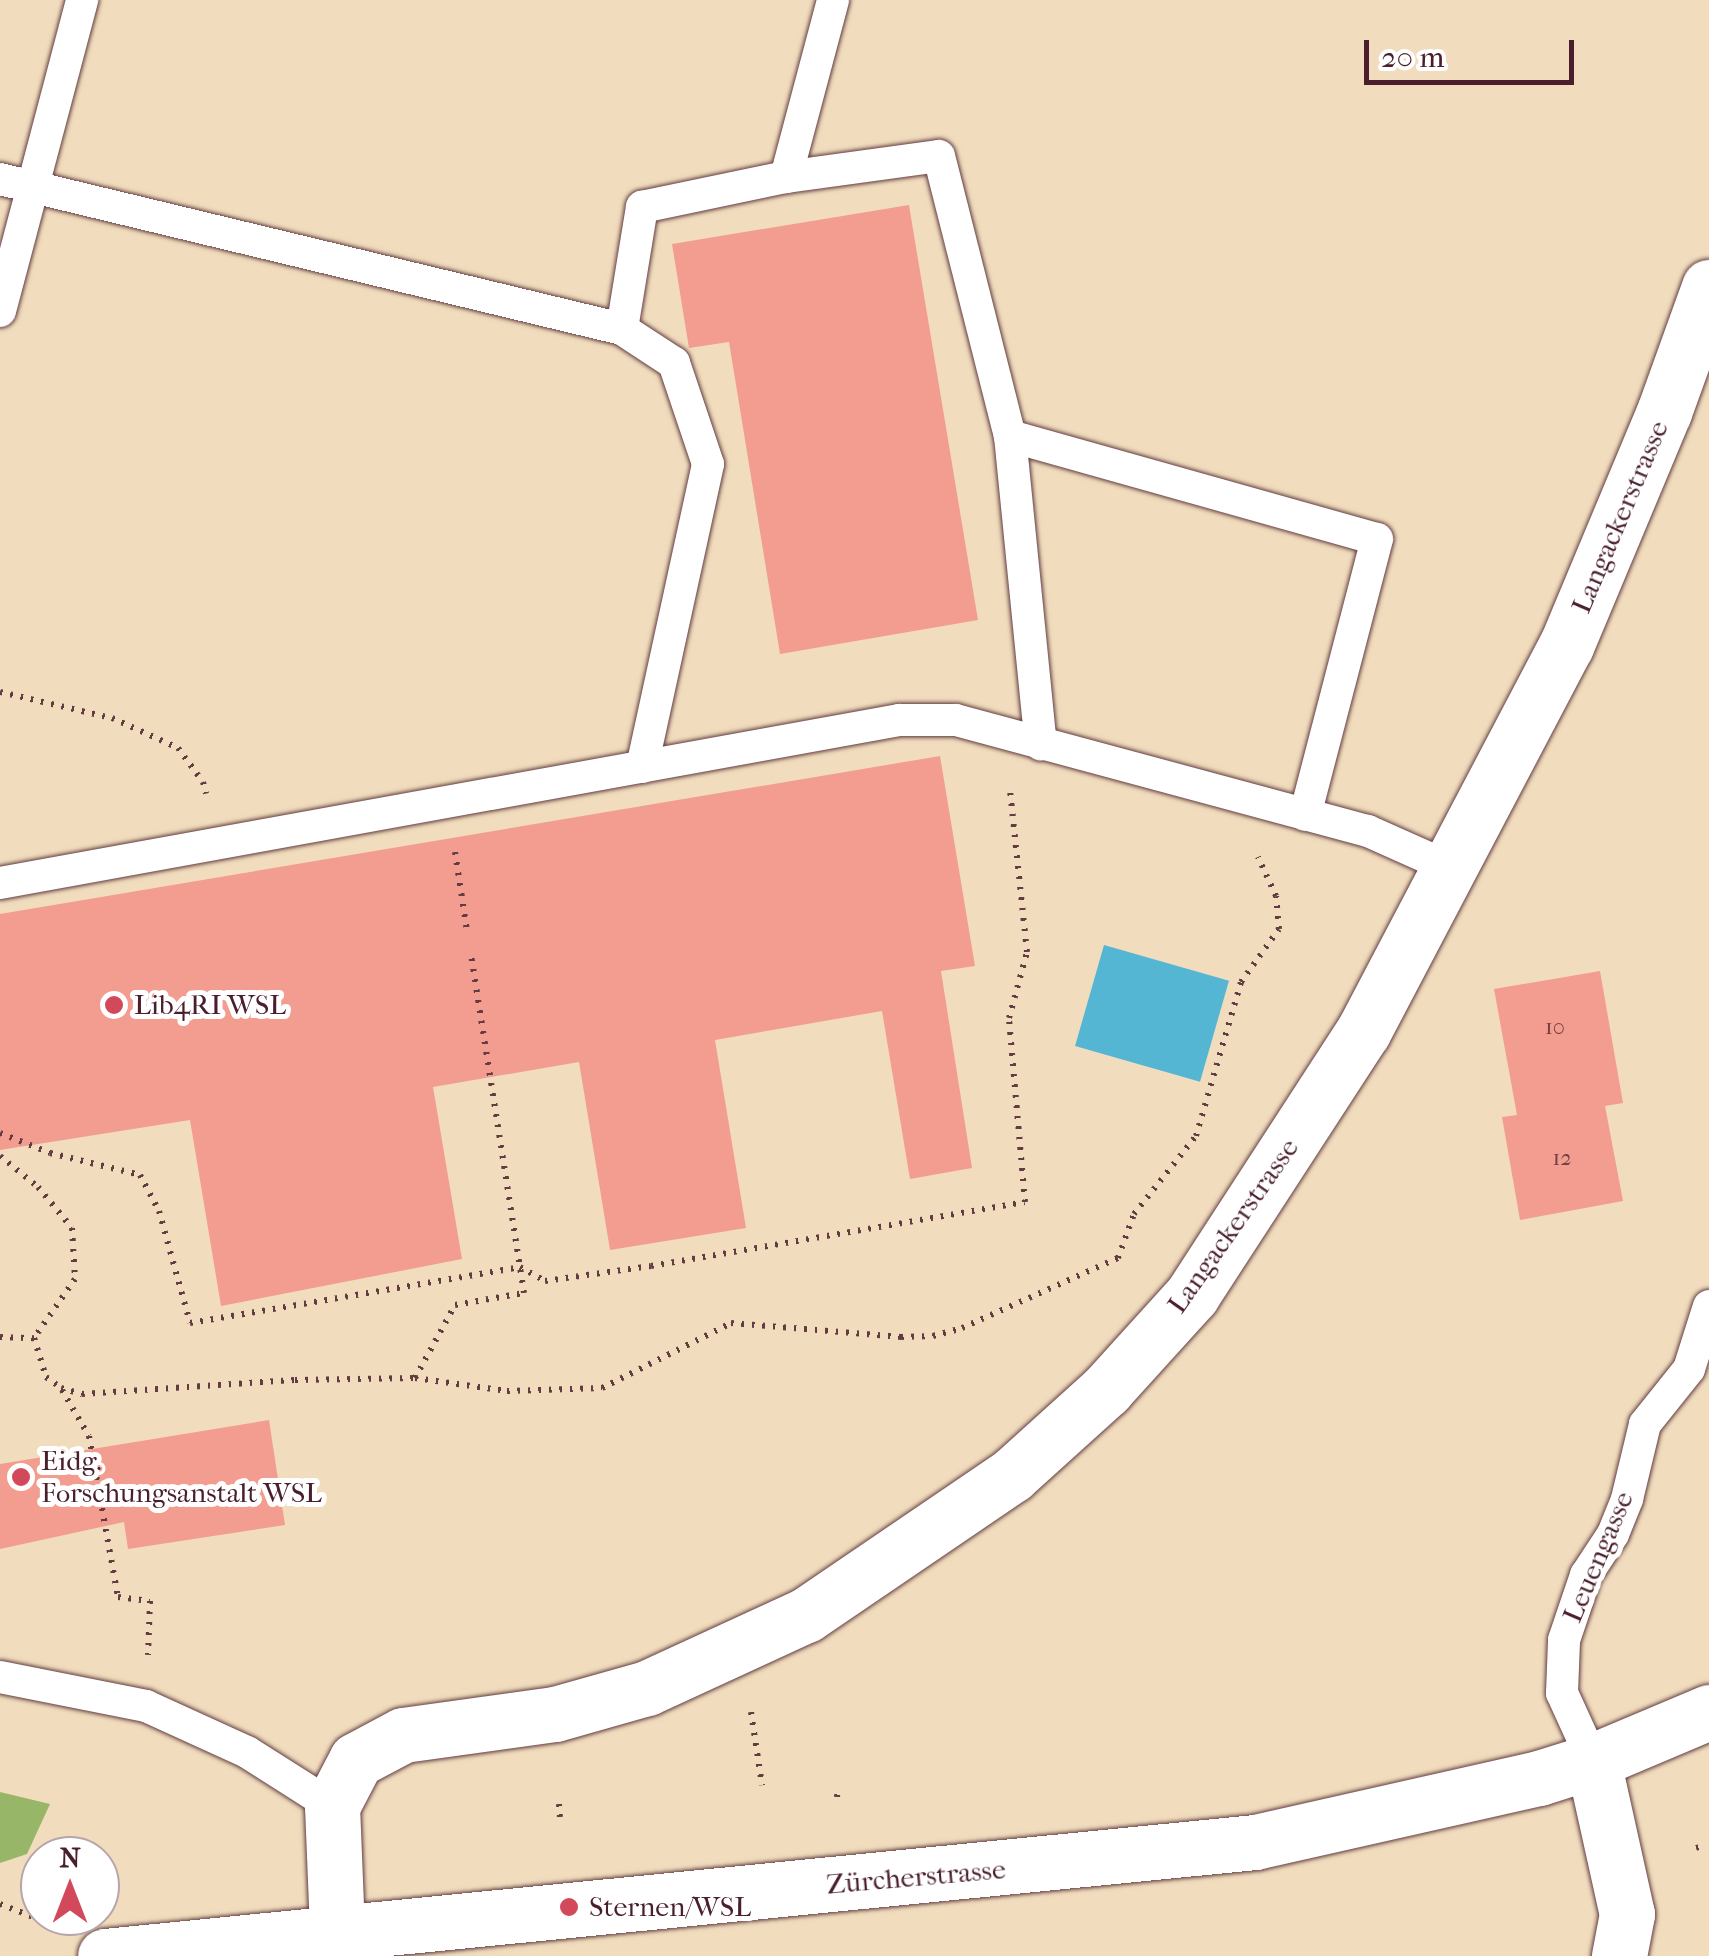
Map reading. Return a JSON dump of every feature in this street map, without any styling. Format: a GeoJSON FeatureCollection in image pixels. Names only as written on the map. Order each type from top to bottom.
{"type":"FeatureCollection","features":[{"type":"Feature","properties":{"kind":"street","name":"Langackerstrasse"},"geometry":{"type":"LineString","coordinates":[[337,1930],[332,1806],[356,1760],[403,1735],[555,1714],[648,1688],[806,1615],[1012,1474],[1106,1390],[1192,1295],[1363,1032],[1566,646],[1664,412],[1709,286]]}},
{"type":"Feature","properties":{"kind":"street","name":"Zürcherstrasse"},"geometry":{"type":"LineString","coordinates":[[105,1956],[337,1930],[1237,1845],[1399,1813],[1593,1761],[1709,1712]]}},
{"type":"Feature","properties":{"kind":"street"},"geometry":{"type":"LineString","coordinates":[[1593,1761],[1627,1914],[1618,1956]]}},
{"type":"Feature","properties":{"kind":"lane"},"geometry":{"type":"LineString","coordinates":[[0,311],[82,0]]}},
{"type":"Feature","properties":{"kind":"lane"},"geometry":{"type":"LineString","coordinates":[[786,177],[833,0]]}},
{"type":"Feature","properties":{"kind":"lane"},"geometry":{"type":"LineString","coordinates":[[622,329],[642,207],[786,177],[939,156],[1010,436],[1040,744]]}},
{"type":"Feature","properties":{"kind":"lane"},"geometry":{"type":"LineString","coordinates":[[0,178],[622,329],[674,363],[708,464],[642,767]]}},
{"type":"Feature","properties":{"kind":"lane"},"geometry":{"type":"LineString","coordinates":[[1010,436],[1378,539],[1305,814]]}},
{"type":"Feature","properties":{"kind":"lane"},"geometry":{"type":"LineString","coordinates":[[0,883],[899,720],[956,720],[1368,831],[1451,868]]}},
{"type":"Feature","properties":{"kind":"lane","name":"Leuengasse"},"geometry":{"type":"LineString","coordinates":[[1593,1761],[1562,1693],[1564,1640],[1586,1574],[1613,1534],[1645,1424],[1689,1368],[1709,1306]]}},
{"type":"Feature","properties":{"kind":"lane"},"geometry":{"type":"LineString","coordinates":[[0,1677],[146,1706],[247,1752],[332,1806]]}},
{"type":"Feature","properties":{"kind":"path"},"geometry":{"type":"LineString","coordinates":[[0,692],[112,718],[178,748],[203,782],[220,844]]}},
{"type":"Feature","properties":{"kind":"path"},"geometry":{"type":"LineString","coordinates":[[0,1133],[50,1153],[140,1175],[160,1212],[190,1323],[520,1267],[546,1281],[1026,1202],[1009,1018],[1027,952],[1003,733]]}},
{"type":"Feature","properties":{"kind":"path"},"geometry":{"type":"LineString","coordinates":[[447,802],[467,930]]}},
{"type":"Feature","properties":{"kind":"path"},"geometry":{"type":"LineString","coordinates":[[34,1338],[46,1377],[62,1388],[82,1394],[295,1380],[415,1378],[507,1391],[602,1388],[731,1323],[933,1336],[1103,1268],[1118,1258],[1134,1214],[1196,1136],[1242,982],[1279,928],[1276,896],[1260,859],[1231,832],[1252,802]]}},
{"type":"Feature","properties":{"kind":"path"},"geometry":{"type":"LineString","coordinates":[[415,1378],[455,1304],[524,1293],[471,954]]}},
{"type":"Feature","properties":{"kind":"path"},"geometry":{"type":"LineString","coordinates":[[0,1156],[38,1187],[72,1228],[75,1279],[34,1338]]}},
{"type":"Feature","properties":{"kind":"path"},"geometry":{"type":"LineString","coordinates":[[0,1337],[34,1338]]}},
{"type":"Feature","properties":{"kind":"path"},"geometry":{"type":"LineString","coordinates":[[62,1388],[89,1436],[118,1597],[150,1602],[146,1706]]}},
{"type":"Feature","properties":{"kind":"path"},"geometry":{"type":"LineString","coordinates":[[749,1699],[762,1785]]}},
{"type":"Feature","properties":{"kind":"path"},"geometry":{"type":"LineString","coordinates":[[837,1797],[838,1788]]}},
{"type":"Feature","properties":{"kind":"path"},"geometry":{"type":"LineString","coordinates":[[559,1804],[560,1817]]}},
{"type":"Feature","properties":{"kind":"path"},"geometry":{"type":"LineString","coordinates":[[1696,1848],[1706,1845]]}},
{"type":"Feature","properties":{"kind":"green space"},"geometry":{"type":"Polygon","coordinates":[[[0,1792],[50,1804],[35,1836],[20,1836],[20,1856],[0,1863],[0,1792]]]}},
{"type":"Feature","properties":{"kind":"water"},"geometry":{"type":"Polygon","coordinates":[[[1104,945],[1229,981],[1200,1082],[1075,1046],[1104,945]]]}},
{"type":"Feature","properties":{"kind":"building"},"geometry":{"type":"Polygon","coordinates":[[[909,205],[978,620],[780,654],[729,342],[689,348],[672,244],[909,205]]]}},
{"type":"Feature","properties":{"kind":"building"},"geometry":{"type":"Polygon","coordinates":[[[940,756],[975,966],[941,971],[972,1168],[910,1179],[882,1011],[715,1040],[746,1228],[610,1250],[579,1062],[433,1087],[462,1259],[221,1306],[190,1120],[0,1150],[0,914],[940,756]]]}},
{"type":"Feature","properties":{"kind":"building"},"geometry":{"type":"Polygon","coordinates":[[[1600,971],[1623,1103],[1605,1106],[1623,1201],[1520,1220],[1502,1117],[1517,1115],[1494,989],[1600,971]]]}},
{"type":"Feature","properties":{"kind":"building"},"geometry":{"type":"Polygon","coordinates":[[[269,1420],[285,1525],[128,1549],[124,1522],[0,1549],[0,1464],[269,1420]]]}},
{"type":"Feature","properties":{"kind":"place","name":"Lib4RI WSL"},"geometry":{"type":"Point","coordinates":[114,1005]}},
{"type":"Feature","properties":{"kind":"place","name":"Eidg. Forschungsanstalt WSL"},"geometry":{"type":"Point","coordinates":[21,1477]}},
{"type":"Feature","properties":{"kind":"place","name":"Sternen/WSL"},"geometry":{"type":"Point","coordinates":[569,1907]}}]}
